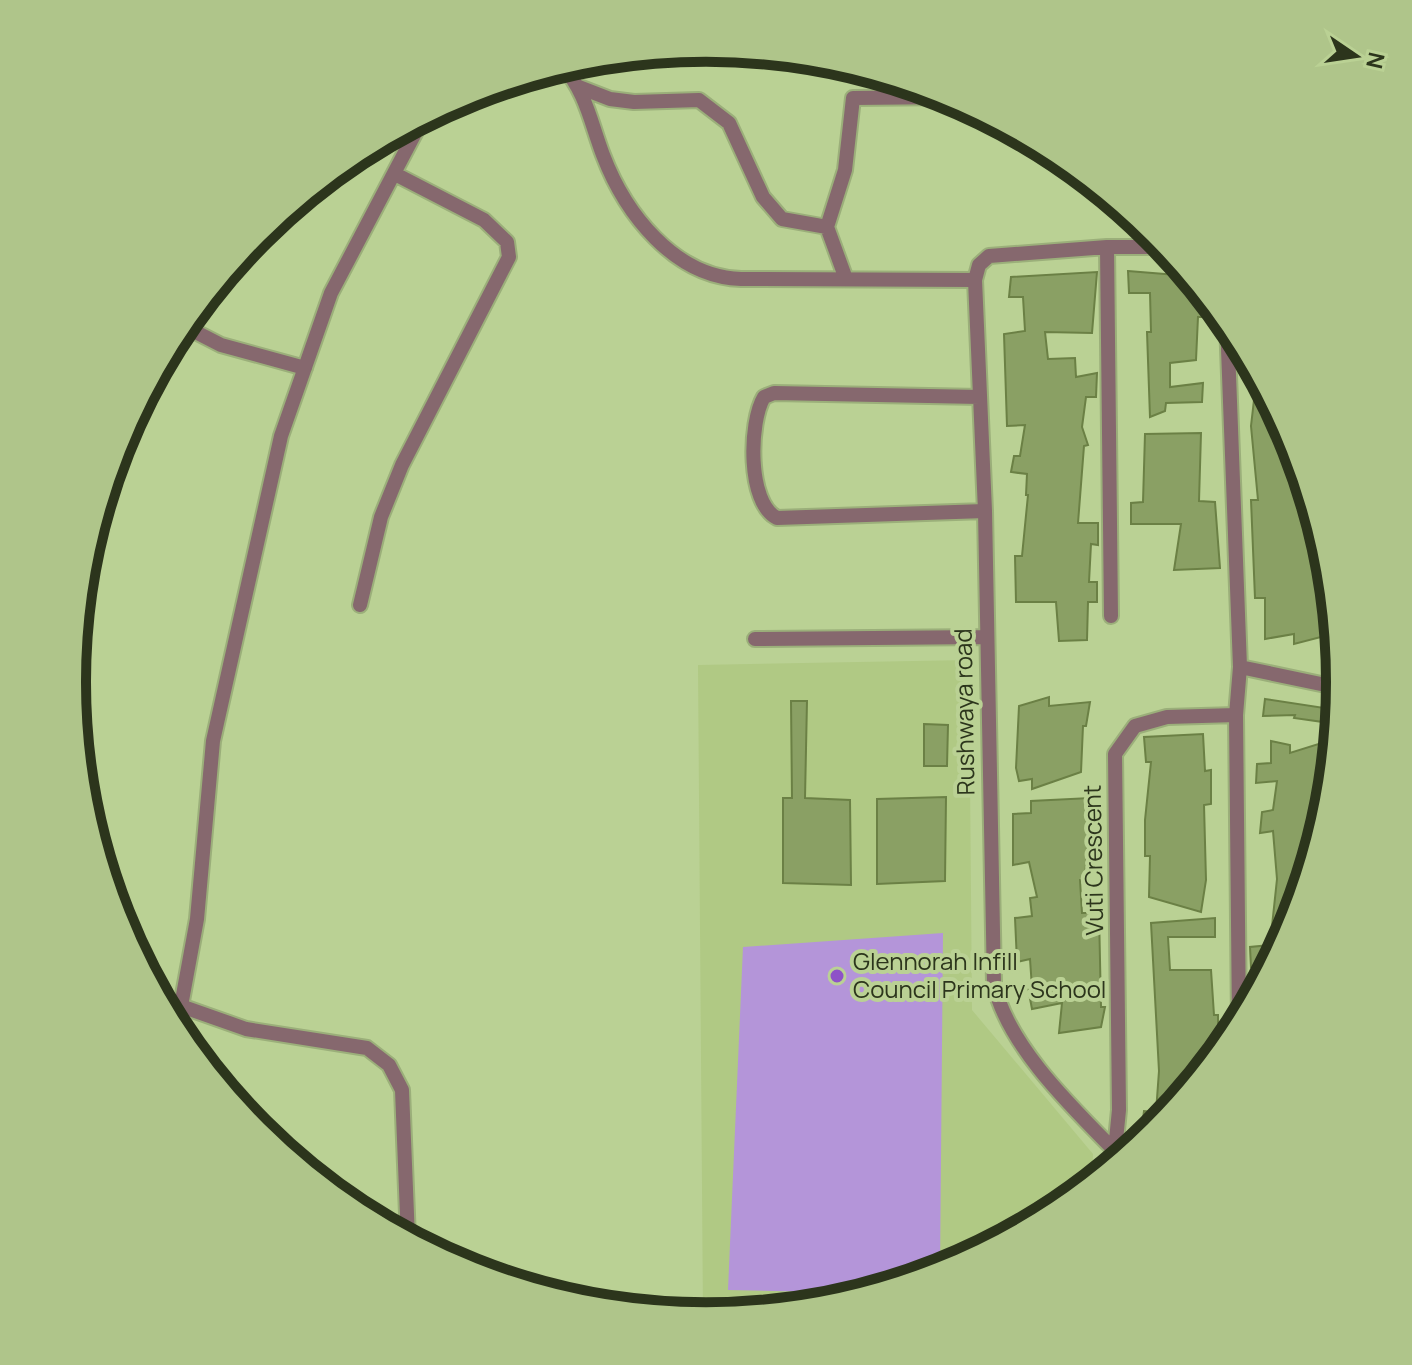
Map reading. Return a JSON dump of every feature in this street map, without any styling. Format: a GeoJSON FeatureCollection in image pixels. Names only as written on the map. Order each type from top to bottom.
{"type":"FeatureCollection","features":[{"type":"Feature","properties":{"kind":"street"},"geometry":{"type":"LineString","coordinates":[[571,77],[579,87],[617,186],[647,229],[688,265],[721,278],[975,280],[979,265],[989,256],[1148,247]]}},
{"type":"Feature","properties":{"kind":"street"},"geometry":{"type":"LineString","coordinates":[[579,87],[610,99],[634,102],[699,100],[729,123],[763,197],[782,219],[805,226],[827,227]]}},
{"type":"Feature","properties":{"kind":"street"},"geometry":{"type":"LineString","coordinates":[[846,279],[827,227],[845,170],[853,98],[912,97]]}},
{"type":"Feature","properties":{"kind":"street"},"geometry":{"type":"LineString","coordinates":[[178,1008],[196,934],[213,741],[281,436],[331,293],[414,135]]}},
{"type":"Feature","properties":{"kind":"street"},"geometry":{"type":"LineString","coordinates":[[360,605],[381,517],[402,465],[509,257],[507,242],[484,220],[395,174]]}},
{"type":"Feature","properties":{"kind":"street"},"geometry":{"type":"LineString","coordinates":[[1107,247],[1111,616]]}},
{"type":"Feature","properties":{"kind":"street","name":"Rushwaya road"},"geometry":{"type":"LineString","coordinates":[[975,280],[985,511],[994,984],[1004,1019],[1066,1101],[1114,1149]]}},
{"type":"Feature","properties":{"kind":"street"},"geometry":{"type":"LineString","coordinates":[[195,332],[221,345],[305,368]]}},
{"type":"Feature","properties":{"kind":"street"},"geometry":{"type":"LineString","coordinates":[[1228,348],[1240,667],[1236,715],[1239,1000]]}},
{"type":"Feature","properties":{"kind":"street"},"geometry":{"type":"LineString","coordinates":[[980,397],[774,393],[764,397],[756,410],[754,462],[758,496],[767,513],[777,518],[985,511]]}},
{"type":"Feature","properties":{"kind":"street"},"geometry":{"type":"LineString","coordinates":[[755,639],[985,637]]}},
{"type":"Feature","properties":{"kind":"street"},"geometry":{"type":"LineString","coordinates":[[1240,667],[1326,685]]}},
{"type":"Feature","properties":{"kind":"street","name":"Vuti Crescent"},"geometry":{"type":"LineString","coordinates":[[1119,1145],[1115,754],[1135,726],[1167,717],[1236,715]]}},
{"type":"Feature","properties":{"kind":"street"},"geometry":{"type":"LineString","coordinates":[[181,1006],[246,1029],[367,1048],[389,1065],[402,1090],[407,1226]]}},
{"type":"Feature","properties":{"kind":"shaded area","name":"Glennorah Infill Council Primary School"},"geometry":{"type":"Polygon","coordinates":[[[969,660],[972,1010],[1093,1154],[1093,1168],[1016,1220],[943,1256],[867,1282],[827,1291],[747,1302],[703,1303],[698,665],[969,660]]]}},
{"type":"Feature","properties":{"kind":"shaded area"},"geometry":{"type":"Polygon","coordinates":[[[943,933],[940,1257],[867,1282],[821,1292],[728,1290],[743,947],[943,933]]]}},
{"type":"Feature","properties":{"kind":"building"},"geometry":{"type":"Polygon","coordinates":[[[1128,271],[1174,275],[1207,317],[1198,317],[1196,360],[1170,363],[1170,387],[1203,383],[1202,402],[1166,403],[1165,411],[1150,417],[1147,332],[1151,332],[1150,293],[1129,293],[1128,271]]]}},
{"type":"Feature","properties":{"kind":"building"},"geometry":{"type":"Polygon","coordinates":[[[1097,272],[1092,333],[1045,332],[1048,359],[1075,358],[1076,377],[1097,373],[1096,397],[1086,397],[1082,427],[1088,445],[1084,446],[1078,523],[1098,523],[1098,545],[1091,544],[1089,582],[1097,582],[1097,602],[1088,602],[1087,640],[1059,641],[1056,602],[1016,602],[1015,556],[1022,556],[1028,495],[1027,474],[1011,472],[1014,456],[1020,456],[1025,425],[1007,426],[1004,334],[1025,331],[1023,297],[1009,297],[1011,277],[1097,272]]]}},
{"type":"Feature","properties":{"kind":"building"},"geometry":{"type":"Polygon","coordinates":[[[1254,400],[1258,400],[1263,408],[1294,483],[1315,561],[1323,621],[1321,637],[1294,644],[1294,634],[1265,639],[1265,598],[1255,598],[1251,500],[1258,500],[1251,426],[1254,400]]]}},
{"type":"Feature","properties":{"kind":"building"},"geometry":{"type":"Polygon","coordinates":[[[1201,433],[1199,501],[1215,502],[1220,568],[1174,570],[1181,524],[1131,524],[1131,503],[1143,502],[1145,434],[1201,433]]]}},
{"type":"Feature","properties":{"kind":"building"},"geometry":{"type":"Polygon","coordinates":[[[1049,697],[1049,706],[1090,702],[1086,726],[1083,726],[1081,772],[1032,789],[1032,779],[1019,781],[1016,768],[1019,706],[1049,697]]]}},
{"type":"Feature","properties":{"kind":"building"},"geometry":{"type":"Polygon","coordinates":[[[1265,699],[1325,708],[1323,722],[1294,718],[1295,715],[1263,716],[1265,699]]]}},
{"type":"Feature","properties":{"kind":"building"},"geometry":{"type":"Polygon","coordinates":[[[791,701],[807,701],[805,798],[850,800],[851,885],[783,883],[783,798],[792,798],[791,701]]]}},
{"type":"Feature","properties":{"kind":"building"},"geometry":{"type":"Polygon","coordinates":[[[924,724],[948,725],[947,766],[924,766],[924,724]]]}},
{"type":"Feature","properties":{"kind":"building"},"geometry":{"type":"Polygon","coordinates":[[[1203,734],[1205,771],[1211,770],[1211,804],[1204,805],[1206,880],[1201,912],[1149,897],[1150,856],[1145,856],[1145,820],[1151,762],[1146,762],[1144,737],[1203,734]]]}},
{"type":"Feature","properties":{"kind":"building"},"geometry":{"type":"Polygon","coordinates":[[[1271,741],[1290,745],[1290,753],[1323,743],[1315,804],[1305,843],[1294,882],[1271,939],[1277,879],[1273,831],[1260,833],[1262,812],[1273,810],[1277,781],[1256,783],[1257,764],[1271,763],[1271,741]]]}},
{"type":"Feature","properties":{"kind":"building"},"geometry":{"type":"Polygon","coordinates":[[[946,797],[945,881],[877,884],[877,799],[946,797]]]}},
{"type":"Feature","properties":{"kind":"building"},"geometry":{"type":"Polygon","coordinates":[[[1090,798],[1085,880],[1080,880],[1082,913],[1099,913],[1101,1007],[1105,1007],[1101,1027],[1059,1033],[1062,1003],[1032,1009],[1028,988],[1032,988],[1030,959],[1017,962],[1015,918],[1032,916],[1030,898],[1037,897],[1029,862],[1013,865],[1013,814],[1031,813],[1031,801],[1090,798]]]}},
{"type":"Feature","properties":{"kind":"building"},"geometry":{"type":"Polygon","coordinates":[[[1215,918],[1215,937],[1168,937],[1170,970],[1211,970],[1214,1015],[1218,1015],[1218,1032],[1156,1109],[1159,1071],[1151,923],[1215,918]]]}},
{"type":"Feature","properties":{"kind":"building"},"geometry":{"type":"Polygon","coordinates":[[[1268,945],[1257,968],[1251,967],[1250,947],[1268,945]]]}},
{"type":"Feature","properties":{"kind":"building"},"geometry":{"type":"Polygon","coordinates":[[[1144,1111],[1154,1112],[1142,1123],[1144,1111]]]}},
{"type":"Feature","properties":{"kind":"place","name":"Glennorah Infill Council Primary School"},"geometry":{"type":"Point","coordinates":[837,976]}}]}
